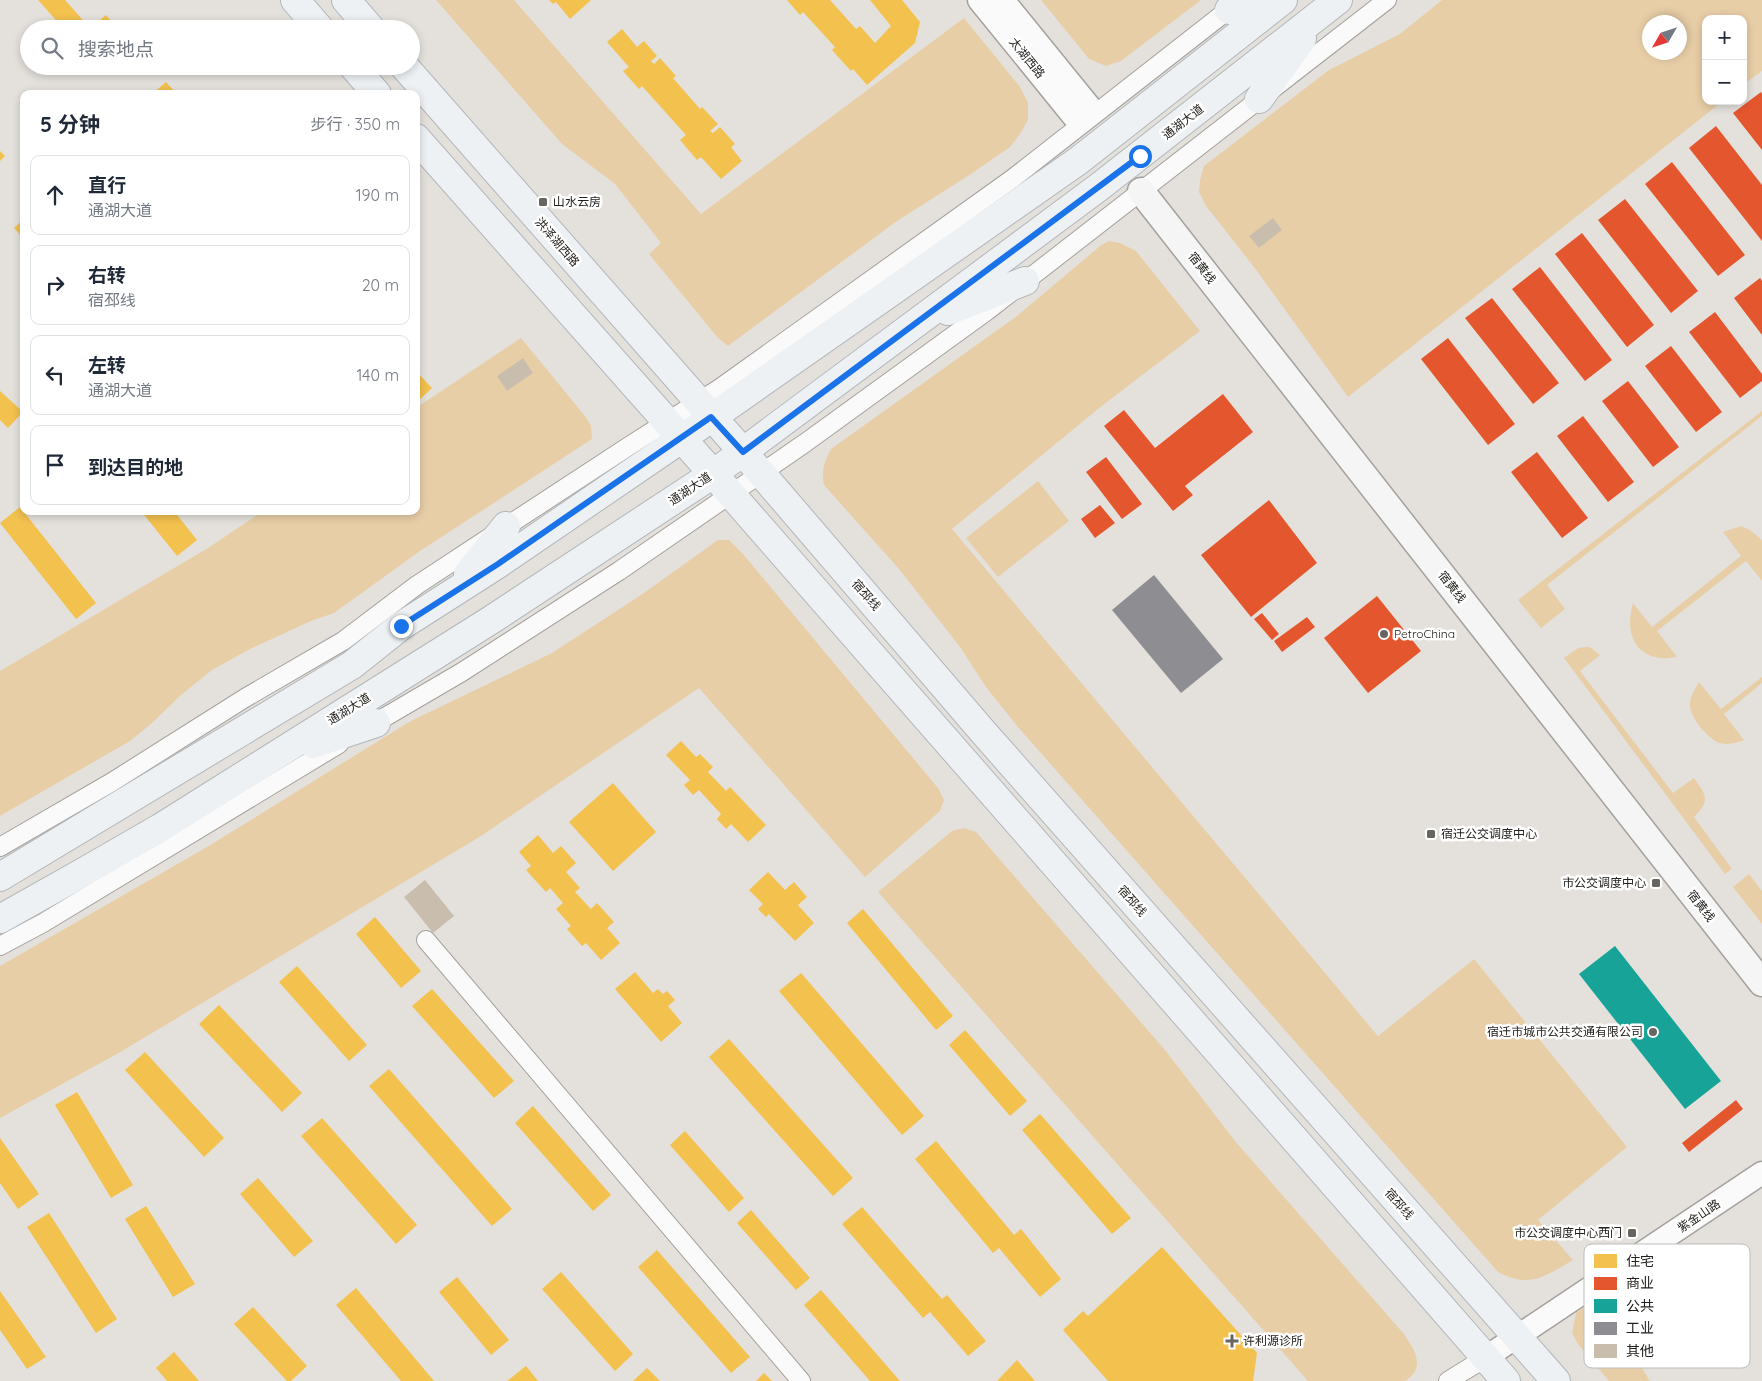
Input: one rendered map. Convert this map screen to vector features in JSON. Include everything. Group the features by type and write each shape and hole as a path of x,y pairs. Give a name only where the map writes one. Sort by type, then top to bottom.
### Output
{"main road":[{"path":"295,0 312,20"},
{"path":"346,0 363,20"},
{"path":"1235,5 1262,0"},
{"path":"0,877 352,664 401,626 455,592 673,430 1078,161 1283,0"},
{"path":"1259,99 1329,7"},
{"name":"通湖大道","path":"0,919 152,832 491,620 721,484 743,452 1124,168 1329,7"},
{"path":"361,75 374,90"},
{"name":"洪泽湖西路","path":"412,75 705,409"},
{"path":"420,143 1506,1381"},
{"name":"宿黄线","path":"1141,191 1762,984"},
{"path":"914,324 1025,281"},
{"name":"宿邳线","path":"705,409 984,733 1556,1381"},
{"path":"455,592 506,526"},
{"path":"269,759 376,723"}],"street":[{"name":"太湖西路","path":"979,0 1082,111 1003,0"},
{"path":"0,946 42,923 462,672 619,571 721,484 760,473 805,443 1025,281 1387,0"},
{"path":"705,409 728,382 1012,179 1235,5"},
{"path":"0,847 112,782 245,698 343,641 417,585 506,526 673,430"},
{"path":"426,940 801,1381"},
{"name":"紫金山路","path":"1656,1244 1762,1174"},
{"name":"紫金山路","path":"1485,1358 1584,1291"},
{"path":"1448,1381 1485,1358"}],"shaded area":[{"path":"436,0 514,0 701,214 964,18 1020,87 1028,103 1028,120 1010,147 897,221 728,346 718,338 649,254 661,243 615,184 562,144"},
{"path":"1041,0 1201,0 1121,61 1106,66 1089,59"},
{"path":"1442,0 1762,0 1762,71 1747,82 1747,15 1702,15 1702,105 1718,105 1348,397 1257,271 1206,206 1199,192 1204,166 1329,70 1400,34"},
{"path":"1109,241 1120,243 1136,251 1200,331 1103,405 952,529 1378,1036 1474,959 1627,1147 1538,1220 1573,1260 1546,1275 1528,1280 1519,1280 1498,1272 1017,726 986,687 960,647 899,569 824,485 824,467 831,449 1017,316 1100,246"},
{"path":"521,338 585,416 591,426 592,439 420,551 334,613 311,621 250,649 212,670 130,741 0,816 0,671 208,548 257,515 420,515 420,405"},
{"path":"1762,411 1762,416 1547,585 1565,609 1541,628 1518,600"},
{"path":"1038,481 1069,521 998,577 966,538"},
{"path":"1741,526 1750,530 1762,540 1762,581 1746,561 1657,631 1677,657 1664,658 1644,652 1637,646 1630,627 1633,603 1652,627 1741,556 1723,532"},
{"path":"718,540 729,540 743,554 938,788 944,800 940,811 865,877 699,688 481,836 117,1054 0,1118 0,966 207,847 409,722 552,653 641,595"},
{"path":"1590,647 1600,655 1580,671 1673,793 1694,778 1704,793 1705,802 1694,817 1732,869 1725,874 1564,658 1578,648"},
{"path":"1762,677 1762,683 1724,714 1744,740 1724,744 1717,742 1703,731 1690,709 1692,695 1699,682 1721,709"},
{"path":"964,828 976,832 1165,1050 1235,1141 1404,1334 1415,1352 1417,1364 1412,1376 1405,1381 1308,1381 878,892 952,831"},
{"path":"1749,874 1762,891 1762,924 1733,887"},
{"path":"1584,1307 1584,1351 1572,1333 1576,1313"},
{"path":"1598,1368 1642,1368 1650,1381 1609,1381"}],"building: 住宅":[{"path":"38,0 65,0 83,20 56,20"},
{"path":"549,0 591,0 570,19 556,2 553,4"},
{"path":"787,0 830,0 856,29 860,26 875,43 891,26 870,0 902,0 920,22 915,43 867,85 832,50 835,47 803,12 800,15"},
{"path":"106,15 110,20 100,20"},
{"path":"622,29 637,47 644,41 657,56 651,61 654,64 660,58 676,76 673,78 700,109 702,107 718,124 710,131 713,133 720,127 735,144 731,147 742,161 721,179 701,157 697,160 680,140 686,135 642,86 639,89 623,71 629,67 607,42"},
{"path":"166,82 173,90 157,90"},
{"path":"0,151 5,156 0,161"},
{"path":"20,223 20,235 14,228"},
{"path":"420,375 432,388 420,399"},
{"path":"0,391 20,409 20,415 8,428 0,420"},
{"path":"20,507 20,515 26,515 96,603 76,619 0,523"},
{"path":"144,515 177,515 197,540 177,556"},
{"path":"681,741 696,757 700,754 713,767 708,772 726,791 730,787 766,825 748,842 731,824 726,829 717,819 721,814 699,790 693,795 684,785 690,780 666,755"},
{"path":"613,783 656,832 613,871 569,822"},
{"path":"538,835 553,853 561,846 576,863 566,872 580,888 575,892 591,909 597,903 614,922 607,928 620,943 601,960 586,943 582,946 567,929 571,926 556,909 563,903 550,888 546,892 526,870 531,866 519,852"},
{"path":"768,872 785,890 794,882 807,897 798,905 814,923 795,941 769,914 766,917 758,909 763,904 749,890"},
{"path":"863,909 953,1016 936,1030 847,923"},
{"path":"375,917 421,971 401,988 356,934"},
{"path":"297,966 367,1045 349,1061 279,982"},
{"path":"635,972 653,993 658,989 663,994 667,991 675,1000 668,1006 682,1023 661,1042 615,989"},
{"path":"801,973 924,1116 902,1135 779,991"},
{"path":"432,989 514,1081 494,1098 412,1006"},
{"path":"219,1005 302,1093 282,1112 199,1024"},
{"path":"965,1030 1027,1101 1010,1116 949,1045"},
{"path":"729,1039 853,1178 833,1196 709,1057"},
{"path":"145,1052 224,1138 204,1157 125,1070"},
{"path":"389,1069 512,1209 492,1226 369,1086"},
{"path":"77,1092 133,1185 111,1198 55,1105"},
{"path":"533,1106 611,1195 593,1211 515,1123"},
{"path":"1040,1114 1131,1218 1112,1234 1022,1130"},
{"path":"322,1118 417,1225 396,1244 301,1136"},
{"path":"685,1131 744,1198 729,1212 670,1145"},
{"path":"0,1138 39,1194 18,1209 0,1183"},
{"path":"936,1141 1014,1235 1021,1229 1061,1279 1040,1297 999,1248 993,1253 915,1159"},
{"path":"258,1178 313,1241 294,1257 240,1194"},
{"path":"146,1206 195,1284 173,1297 125,1219"},
{"path":"862,1207 942,1299 947,1295 986,1341 968,1356 930,1312 923,1318 842,1224"},
{"path":"751,1210 810,1278 796,1290 737,1223"},
{"path":"49,1213 117,1319 96,1333 27,1227"},
{"path":"1162,1247 1257,1353 1253,1381 1108,1381 1063,1330 1083,1311 1088,1316"},
{"path":"657,1250 750,1357 731,1373 638,1267"},
{"path":"561,1272 633,1354 615,1371 542,1289"},
{"path":"457,1277 509,1340 491,1355 439,1292"},
{"path":"356,1288 434,1381 401,1381 336,1305"},
{"path":"821,1290 900,1381 870,1381 804,1305"},
{"path":"0,1291 46,1357 27,1369 0,1330"},
{"path":"253,1307 307,1366 291,1381 287,1381 234,1324"},
{"path":"174,1352 199,1381 167,1381 156,1368"},
{"path":"1017,1360 1035,1381 997,1381"},
{"path":"526,1366 538,1381 507,1381"},
{"path":"647,1368 660,1381 633,1381"},
{"path":"764,1373 772,1381 756,1381"}],"building: 商业":[{"path":"1761,92 1762,150 1733,113 1744,105 1747,105 1747,102"},
{"path":"1716,126 1762,185 1762,241 1689,148"},
{"path":"1672,162 1745,255 1718,276 1645,184"},
{"path":"1625,199 1698,291 1671,313 1598,220"},
{"path":"1582,233 1654,325 1627,347 1555,254"},
{"path":"1540,267 1612,360 1585,381 1512,289"},
{"path":"1760,278 1762,281 1762,335 1734,298"},
{"path":"1492,298 1559,383 1533,404 1465,318"},
{"path":"1715,312 1762,374 1762,381 1740,398 1689,332"},
{"path":"1448,338 1515,424 1488,445 1421,359"},
{"path":"1671,346 1722,412 1696,432 1645,366"},
{"path":"1628,381 1679,447 1653,467 1602,401"},
{"path":"1223,394 1253,432 1185,486 1193,495 1173,511 1104,426 1124,410 1155,448"},
{"path":"1583,416 1634,482 1608,502 1557,436"},
{"path":"1537,452 1588,518 1562,538 1511,472"},
{"path":"1106,457 1142,504 1122,519 1086,472"},
{"path":"1269,500 1317,563 1251,617 1201,555"},
{"path":"1100,505 1115,523 1095,538 1081,519"},
{"path":"1377,596 1421,651 1368,693 1324,638"},
{"path":"1262,613 1279,634 1272,640 1254,619"},
{"path":"1307,617 1315,627 1282,652 1274,641"},
{"path":"1736,1100 1743,1109 1689,1152 1682,1143"}],"building: 公共":[{"path":"1615,946 1721,1081 1685,1109 1579,974"}],"building: 工业":[{"path":"1154,575 1223,659 1181,693 1112,610"}],"building: 其他":[{"path":"1273,218 1282,230 1259,248 1249,236"},
{"path":"523,358 533,373 507,391 497,376"},
{"path":"425,880 454,916 433,933 404,897"}],"place":[{"name":"山水云房","path":"543,202"},
{"name":"PetroChina","path":"1384,634"},
{"name":"宿迁公交调度中心","path":"1431,834"},
{"name":"市公交调度中心","path":"1656,883"},
{"name":"宿迁市城市公共交通有限公司","path":"1653,1032"},
{"name":"市公交调度中心西门","path":"1632,1233"},
{"name":"许利源诊所","path":"1232,1341"}],"route":[{"path":"401,626 498,564 711,417 743,452 1140,156"}]}
